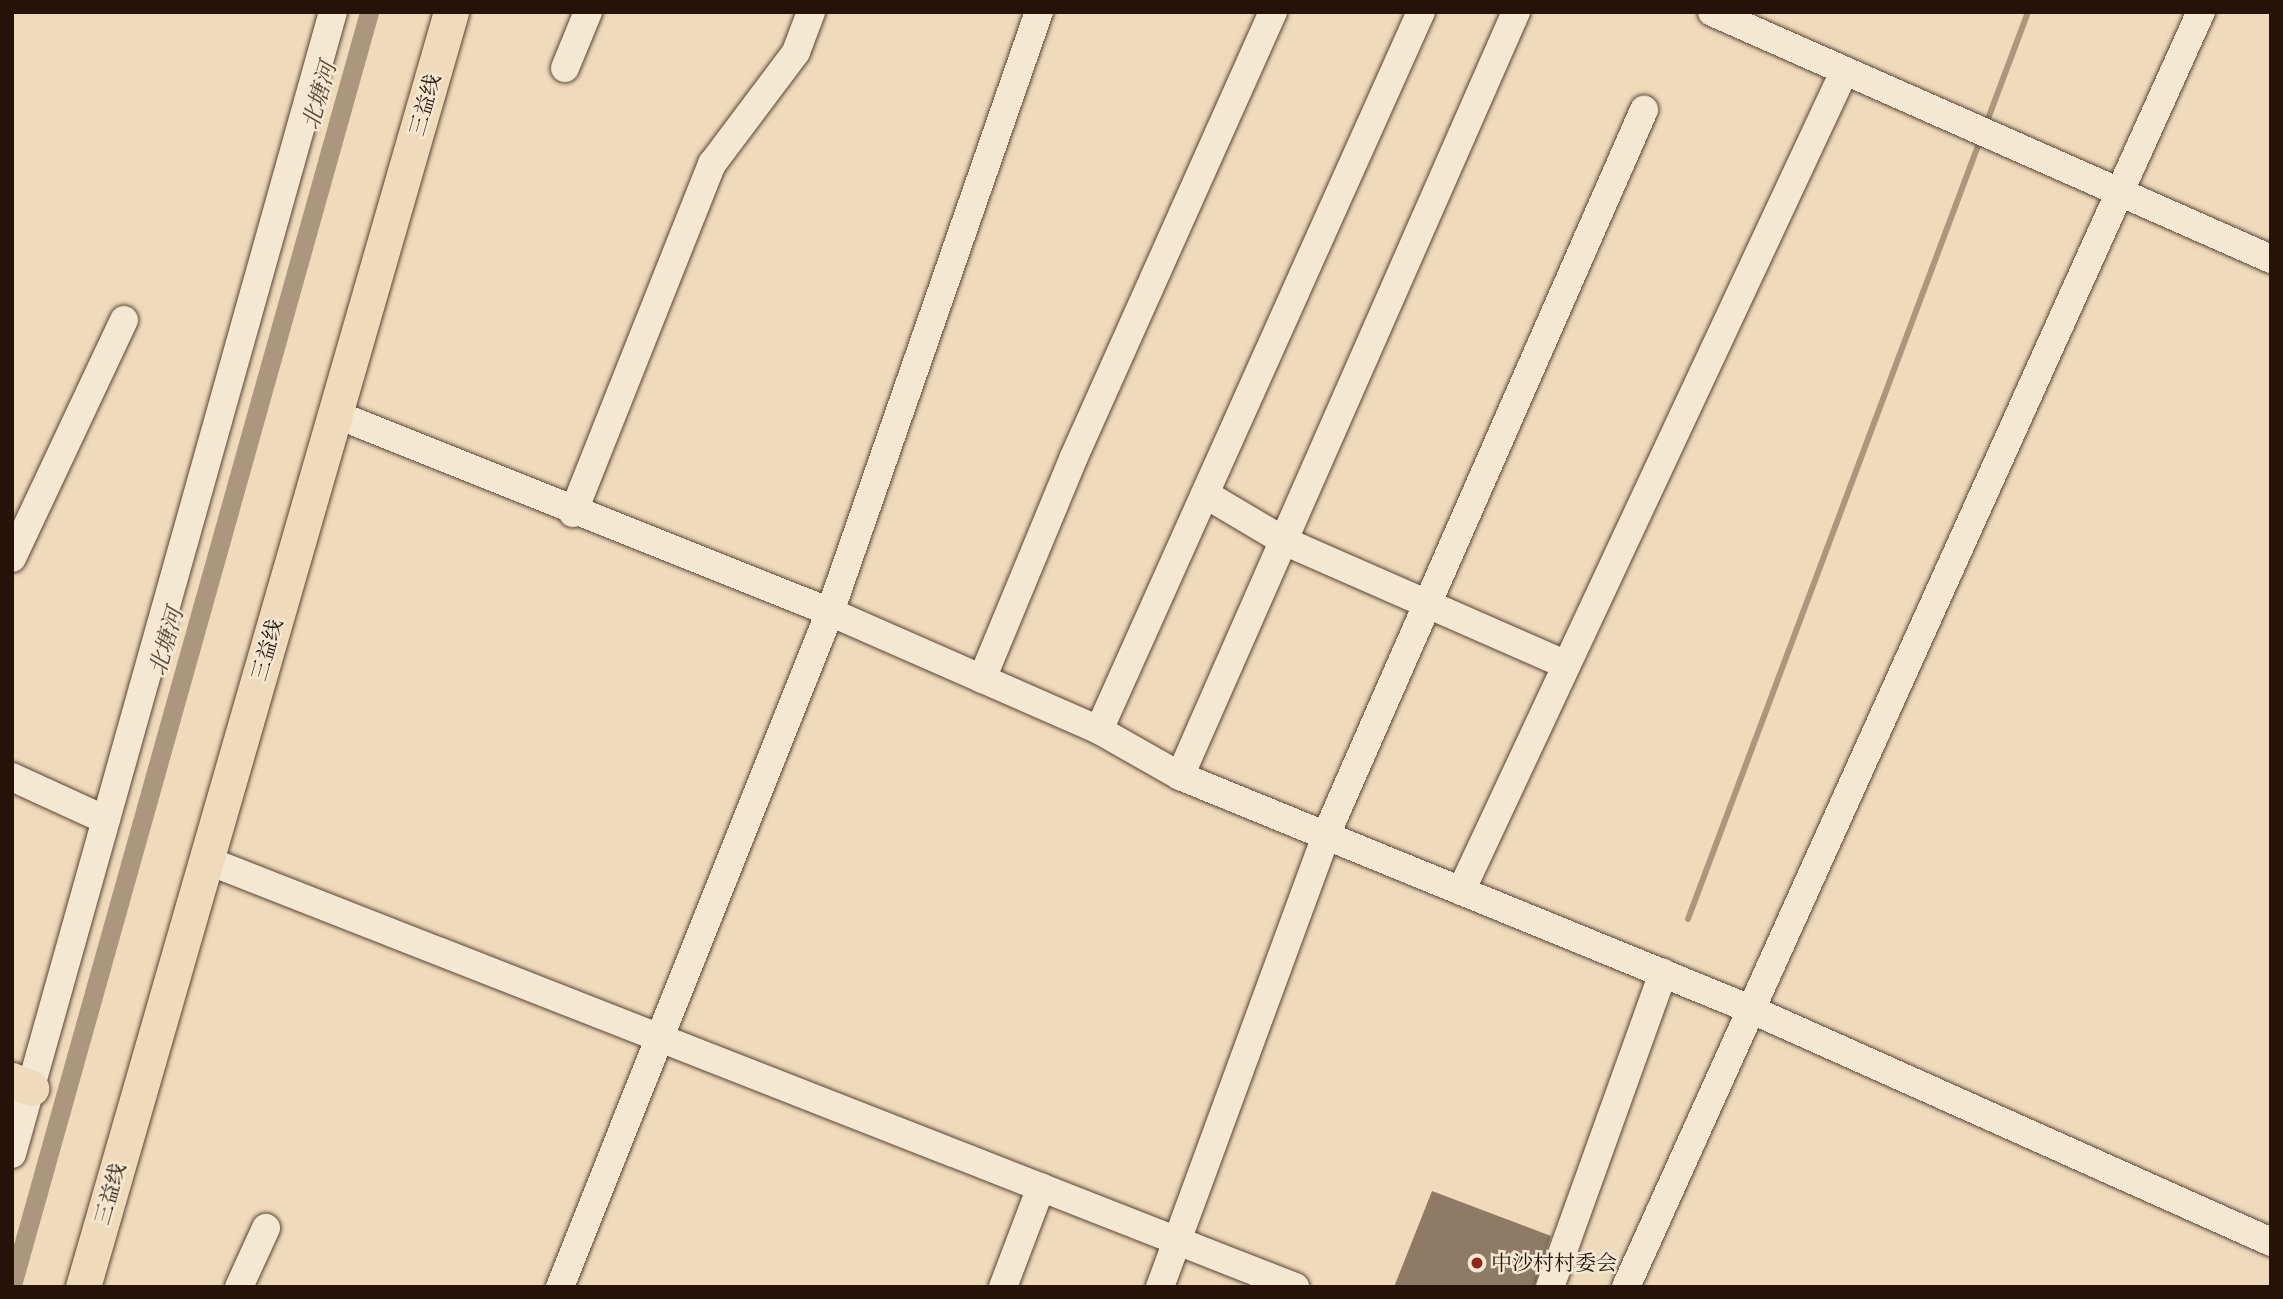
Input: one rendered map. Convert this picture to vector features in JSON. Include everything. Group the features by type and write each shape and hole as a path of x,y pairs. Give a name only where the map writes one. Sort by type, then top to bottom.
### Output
{"main road":[{"name":"三益线","path":"83,1287 452,12"}],"street":[{"path":"12,1154 22,1084 106,820 333,12"},
{"path":"565,68 588,12"},
{"path":"573,513 712,164 796,52 811,12"},
{"path":"560,1287 830,612 1039,12"},
{"path":"982,679 1073,459 1273,12"},
{"path":"1099,730 1421,12"},
{"path":"1180,776 1516,12"},
{"path":"1712,12 1843,74 2271,259"},
{"path":"1626,1287 2201,12"},
{"path":"1461,891 1843,74"},
{"path":"1160,1287 1326,835 1644,110"},
{"path":"12,558 124,320"},
{"path":"335,414 573,513 830,612 1099,730 1180,776 1750,1009 2271,1242"},
{"path":"1205,494 1284,541 1566,666"},
{"path":"12,777 106,820"},
{"path":"206,860 1295,1287"},
{"path":"1550,1287 1663,973"},
{"path":"1003,1287 1041,1187"},
{"path":"239,1287 265,1228"}],"building":[{"name":"中沙村村委会","path":"1432,1191 1551,1236 1534,1287 1394,1287"}],"waterway":[{"name":"北塘河","path":"12,1285 369,12"},
{"path":"1986,124 2028,12"},
{"path":"1688,919 1981,138"}],"place":[{"name":"中沙村村委会","path":"1477,1263"}]}
